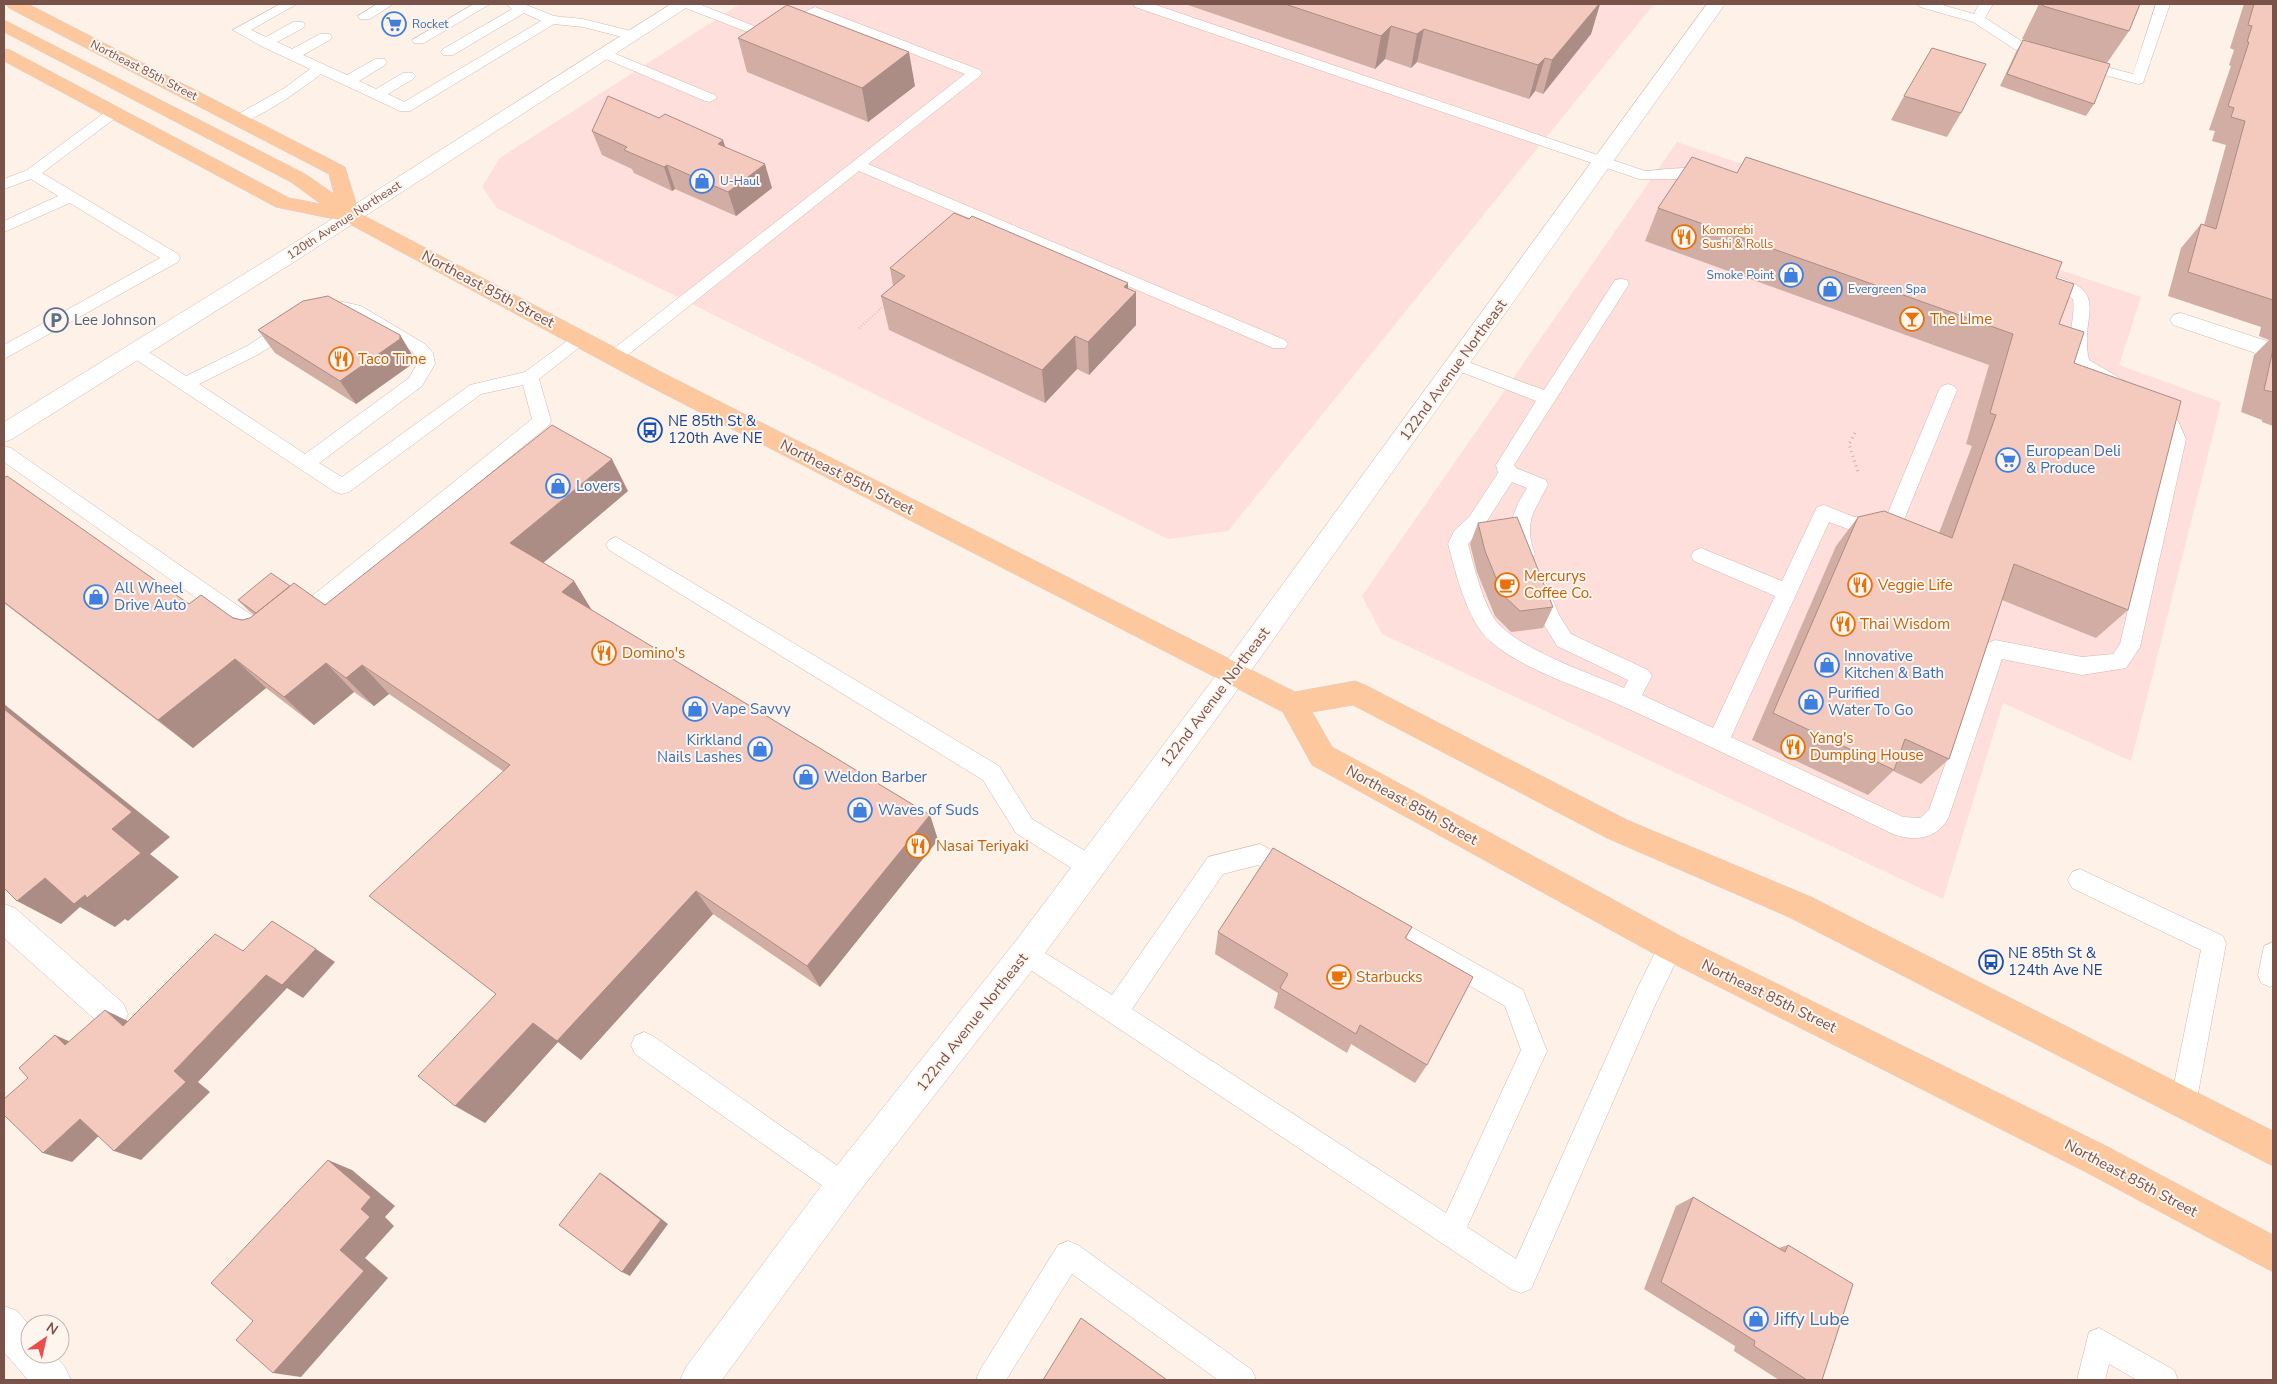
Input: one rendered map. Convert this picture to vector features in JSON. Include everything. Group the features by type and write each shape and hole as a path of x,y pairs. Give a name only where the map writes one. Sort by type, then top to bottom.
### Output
{"main road":[{"name":"Northeast 85th Street","path":"15,4 338,171 350,216"},
{"path":"4,26 298,178 350,216"},
{"name":"Northeast 85th Street","path":"4,54 283,203 350,216 614,357 1293,704 1322,756 1671,947 2096,1159 2273,1254"},
{"path":"1293,704 1355,693 1617,830 1800,907 2183,1104 2273,1148"}],"street":[{"name":"120th Avenue Northeast","path":"4,433 683,4"},
{"name":"122nd Avenue Northeast","path":"699,1380 843,1185 1026,953 1233,674 1716,4"},
{"path":"2181,320 2273,351"},
{"path":"4,918 112,1014"},
{"path":"4,1324 52,1380"}],"lane":[{"path":"290,4 240,30 405,108 552,20"},
{"path":"364,16 386,4"},
{"path":"419,40 483,4"},
{"path":"614,357 713,277 975,73 815,11 783,28 758,32 688,4"},
{"path":"1140,4 1644,176 1693,173 1726,176"},
{"path":"1925,4 1978,19 2021,47 2138,80 2163,4"},
{"path":"1978,19 1986,4"},
{"path":"448,52 518,6 552,20 582,23 634,36"},
{"path":"266,43 298,25"},
{"path":"292,55 325,38"},
{"path":"606,54 710,98"},
{"path":"348,81 380,62"},
{"path":"240,119 291,90 320,68"},
{"path":"376,95 408,76"},
{"path":"4,184 32,173 113,113"},
{"path":"857,165 1278,344"},
{"path":"4,353 172,258 32,173"},
{"path":"4,227 71,196"},
{"path":"1508,473 1476,522 1461,536 1458,544 1487,624 1500,638 1522,651 1902,827 1924,828 1938,816 1995,649 2082,666 2119,662 2130,647 2178,439 2170,421 2136,395 2081,363 2077,349 2084,308 2081,297 2061,282 2033,274"},
{"path":"1621,284 1505,465 1508,473 1539,485 1520,515 1520,542 1550,618 1564,640 1641,676 1629,699"},
{"path":"184,384 253,350 307,317 328,310 355,310 419,348 424,353 426,364 416,382 306,463"},
{"path":"134,351 342,487 476,389 530,377 581,339"},
{"path":"1457,364 1548,399"},
{"path":"4,453 272,640 542,421 530,377"},
{"path":"1718,741 1824,512 1853,524 1894,522 1948,390"},
{"path":"616,545 991,773 1024,826 1089,866"},
{"path":"1701,556 1787,592"},
{"path":"1115,1012 1216,865 1260,854 1311,883"},
{"path":"2080,880 2214,944 2183,1104"},
{"path":"1361,912 1514,998 1534,1051 1451,1232"},
{"path":"1026,953 1521,1279 1643,1005 1671,947"},
{"path":"644,1044 843,1185"},
{"path":"990,1380 1068,1255 1242,1380"},
{"path":"2091,1380 2099,1342 2164,1380"}],"path":[{"path":"859,328 888,302"},
{"path":"1855,432 1850,444 1858,472"}],"shaded area":[{"path":"740,4 1654,4 1228,531 1168,539 497,208 482,187 500,158"},
{"path":"1677,142 2141,297 2119,365 2221,402 2131,761 2003,703 1943,899 1382,634 1362,596"}],"building":[{"path":"1285,4 1599,4 1552,60 1545,58 1538,65 1424,29 1417,34 1391,26 1381,36"},
{"path":"2043,4 2140,4 2129,31 2043,6"},
{"path":"2254,4 2273,4 2273,300 2188,272 2201,224 2216,229 2245,121 2231,117 2234,108 2228,106 2249,42 2247,42 2252,26 2248,25"},
{"path":"787,5 909,52 862,88 738,38"},
{"path":"2023,40 2110,64 2094,104 2007,74"},
{"path":"1932,48 1986,64 1961,113 1904,96"},
{"path":"608,96 659,118 665,114 723,140 718,144 765,164 728,192 667,165 664,167 624,150 627,147 592,131"},
{"path":"1692,157 1737,173 1746,157 2062,262 2056,278 2074,284 2059,324 2084,332 2074,363 2181,401 2128,610 2014,564 1949,759 1905,739 1894,770 1773,713 1858,517 1884,511 1952,538 1996,415 1990,413 2013,334 1658,208"},
{"path":"954,213 969,219 972,216 1128,283 1124,287 1136,292 1088,342 1075,336 1042,370 881,296 905,276 890,268"},
{"path":"328,296 400,335 400,339 340,381 258,330 303,301"},
{"path":"2273,349 2273,392 2264,390"},
{"path":"552,425 612,459 510,543 574,581 562,592 930,815 807,966 696,891 557,1041 533,1023 455,1106 418,1076 496,994 369,896 510,765 362,665 346,678 326,663 284,697 235,659 158,720 4,602 4,478 7,476 189,604 201,595 233,618 242,620 250,618 294,583 325,605"},
{"path":"1517,517 1553,607 1520,611 1503,595 1485,551 1478,523"},
{"path":"271,573 290,586 256,613 238,600"},
{"path":"4,709 132,812 112,829 141,853 87,898 85,895 74,904 45,878 17,901 4,888"},
{"name":"Starbucks","path":"1273,848 1412,927 1405,938 1473,977 1427,1065 1360,1025 1356,1034 1280,988 1288,974 1218,932"},
{"path":"272,921 316,949 282,985 266,975 174,1071 186,1082 114,1151 80,1119 43,1153 4,1115 4,1099 28,1078 19,1068 55,1035 65,1045 105,1010 123,1026 215,934 243,951"},
{"path":"328,1160 371,1197 361,1209 370,1217 340,1250 364,1271 273,1373 236,1340 253,1321 211,1283"},
{"path":"600,1173 661,1220 622,1272 559,1225"},
{"name":"Jiffy Lube","path":"1693,1197 1785,1252 1788,1245 1853,1284 1822,1380 1807,1380 1754,1346 1755,1341 1661,1282"},
{"path":"1081,1318 1167,1380 1043,1380"}],"place":[{"name":"Rocket","path":"394,24"},
{"name":"U-Haul","path":"702,181"},
{"name":"Komorebi Sushi & Rolls","path":"1684,237"},
{"name":"Smoke Point","path":"1791,275"},
{"name":"Evergreen Spa","path":"1830,289"},
{"name":"The LIme","path":"1912,319"},
{"name":"Lee Johnson","path":"56,320"},
{"name":"Taco Time","path":"341,359"},
{"name":"NE 85th St & 120th Ave NE","path":"650,430"},
{"name":"European Deli & Produce","path":"2008,460"},
{"name":"Lovers","path":"558,486"},
{"name":"Mercurys Coffee Co.","path":"1507,585"},
{"name":"Veggie Life","path":"1860,585"},
{"name":"All Wheel Drive Auto","path":"96,597"},
{"name":"Thai Wisdom","path":"1843,624"},
{"name":"Domino's","path":"604,653"},
{"name":"Innovative Kitchen & Bath","path":"1827,665"},
{"name":"Purified Water To Go","path":"1811,702"},
{"name":"Vape Savvy","path":"695,709"},
{"name":"Yang's Dumpling House","path":"1793,747"},
{"name":"Kirkland Nails Lashes","path":"760,749"},
{"name":"Weldon Barber","path":"806,777"},
{"name":"Waves of Suds","path":"860,810"},
{"name":"Nasai Teriyaki","path":"918,846"},
{"name":"NE 85th St & 124th Ave NE","path":"1991,962"},
{"name":"Starbucks","path":"1339,977"},
{"name":"Jiffy Lube","path":"1756,1319"}]}
